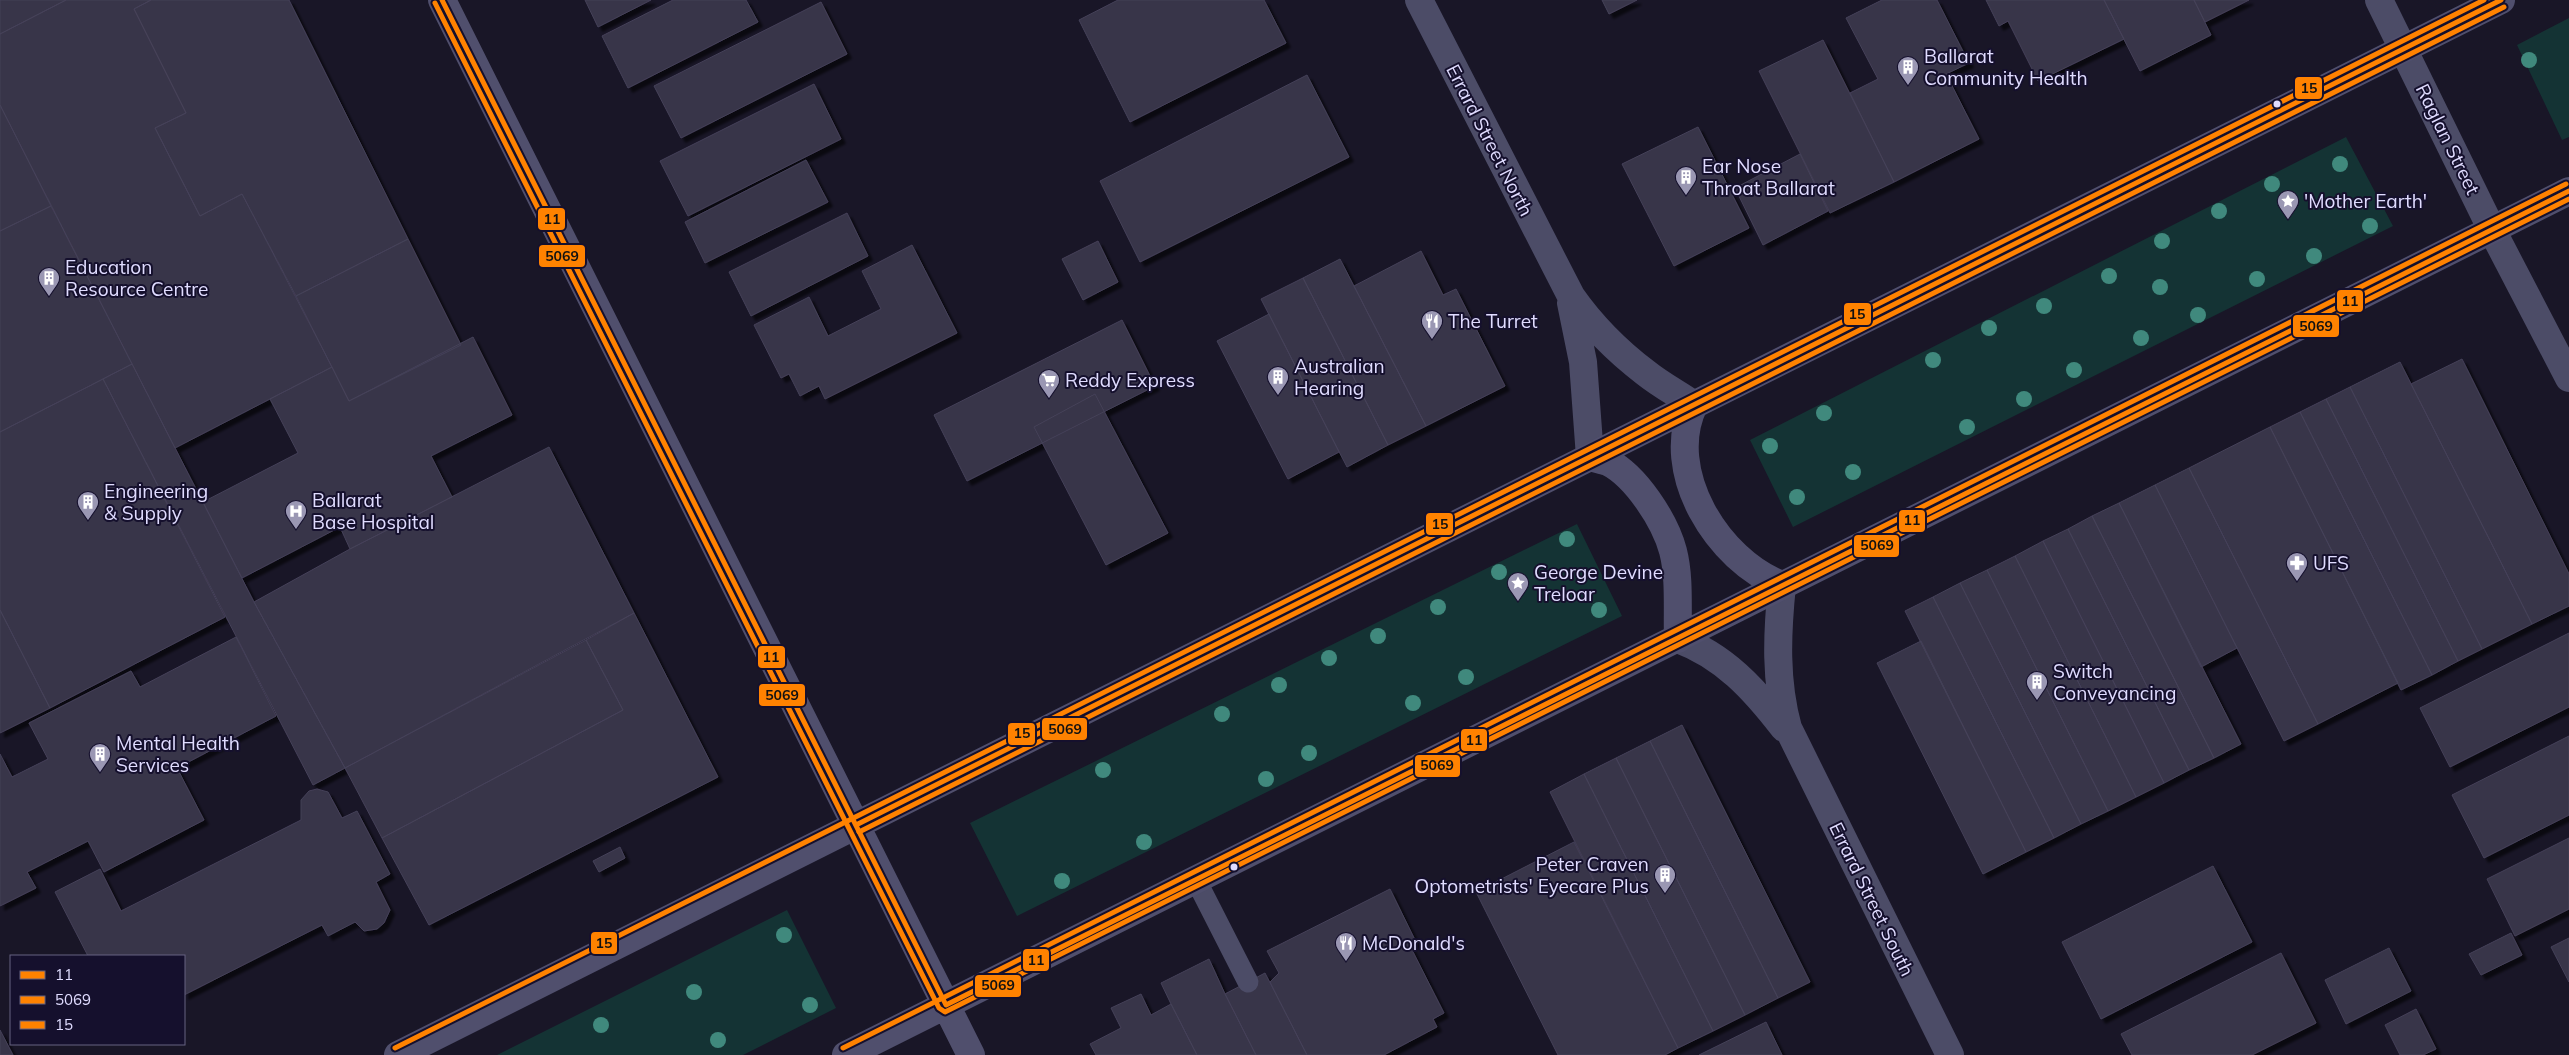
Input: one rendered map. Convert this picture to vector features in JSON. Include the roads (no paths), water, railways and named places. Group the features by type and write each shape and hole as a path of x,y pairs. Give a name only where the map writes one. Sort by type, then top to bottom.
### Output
{"main road":[{"path":"442,0 710,531 971,1055"},
{"path":"398,1055 2501,0"},
{"path":"846,1055 2569,191"},
{"path":"1694,405 1686,421 1684,454 1690,481 1702,507 1719,538 1737,558 1760,575 1782,585"},
{"path":"1590,457 1608,462 1630,480 1648,502 1669,540 1675,565 1678,638"}],"street":[{"name":"Errard Street North","path":"1419,0 1562,281 1576,322 1582,357 1590,457"},
{"name":"Raglan Street","path":"2379,0 2492,230 2569,378"},
{"name":"Errard Street North","path":"1562,281 1600,334 1647,374 1694,405"},
{"name":"Errard Street South","path":"1782,585 1778,634 1778,678 1784,713 1795,744 1950,1055"},
{"name":"Errard Street South","path":"1678,638 1710,654 1741,677 1762,700 1795,744"}],"lane":[{"path":"1196,880 1248,982"}],"place":[{"name":"Ballarat Community Health","path":"1908,86"},
{"name":"Ear Nose Throat Ballarat","path":"1686,196"},
{"name":"'Mother Earth'","path":"2288,220"},
{"name":"Education Resource Centre","path":"49,297"},
{"name":"The Turret","path":"1432,340"},
{"name":"Australian Hearing","path":"1278,396"},
{"name":"Reddy Express","path":"1049,399"},
{"name":"Engineering & Supply","path":"88,521"},
{"name":"Ballarat Base Hospital","path":"296,530"},
{"name":"UFS","path":"2297,582"},
{"name":"George Devine Treloar","path":"1518,602"},
{"name":"Switch Conveyancing","path":"2037,701"},
{"name":"Mental Health Services","path":"100,773"},
{"name":"Peter Craven Optometrists' Eyecare Plus","path":"1665,894"},
{"name":"McDonald's","path":"1346,962"}]}
